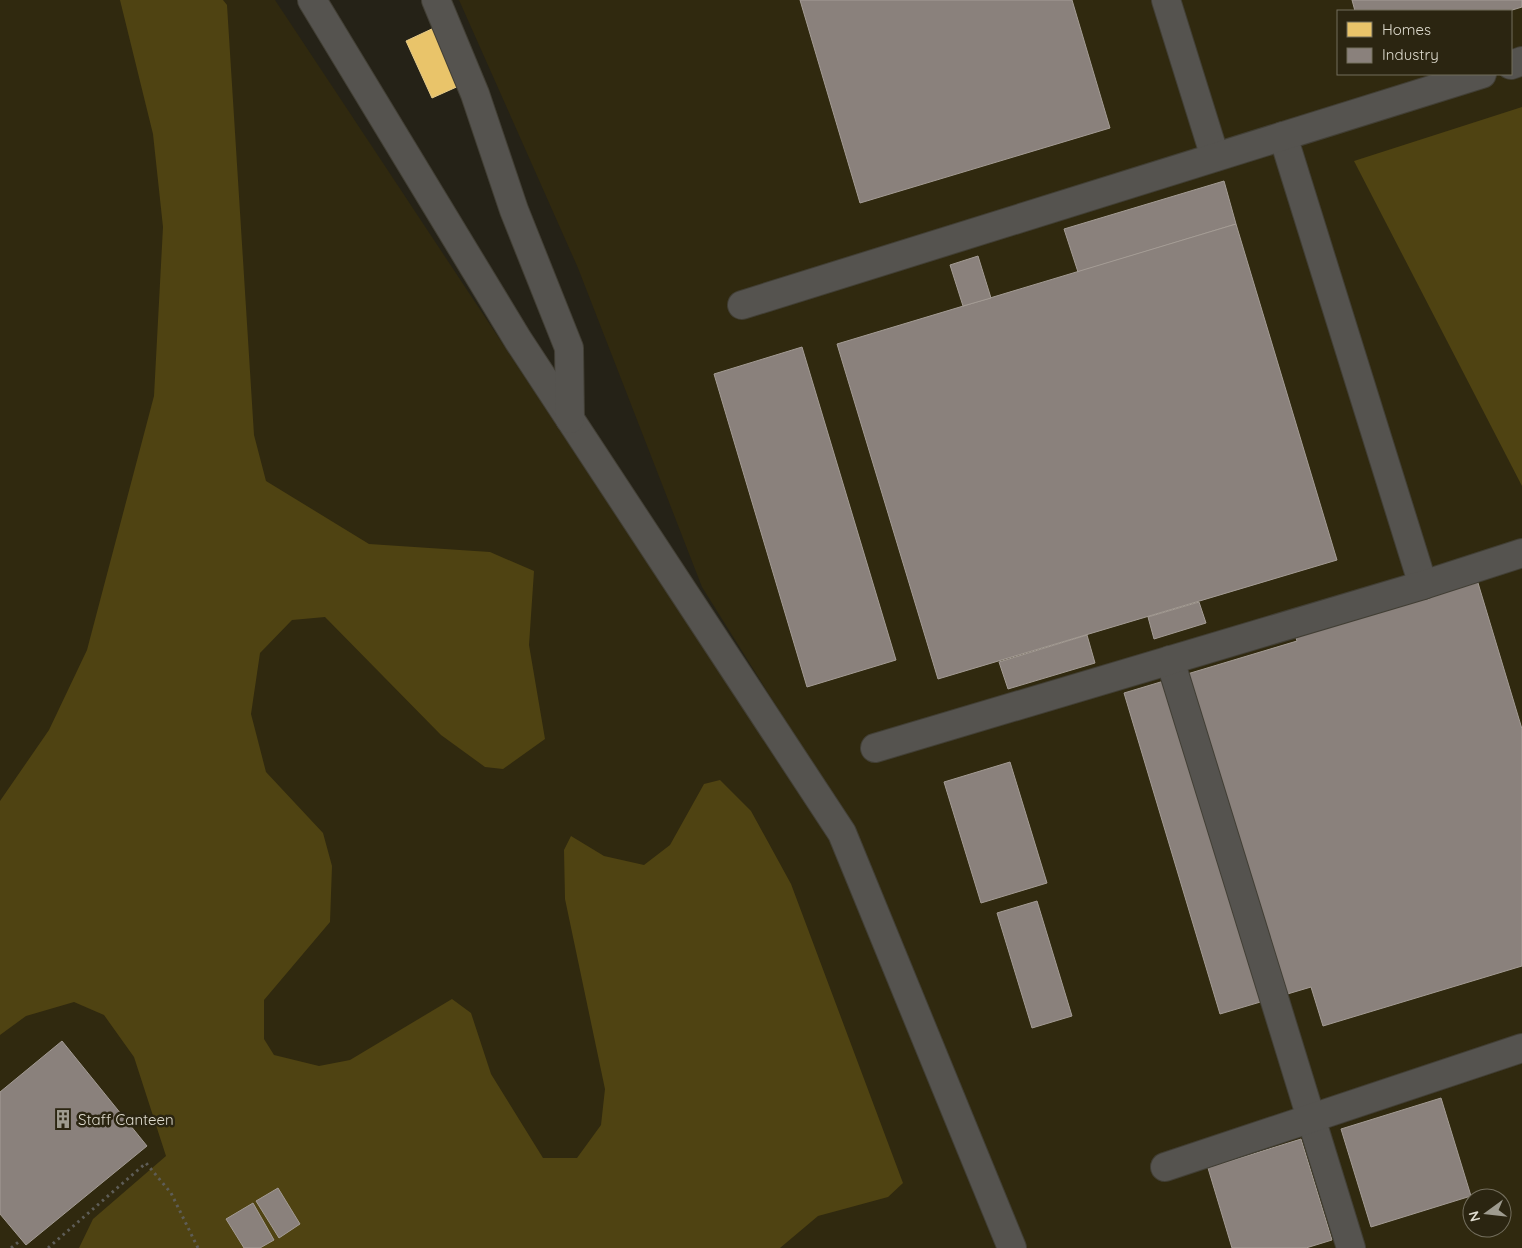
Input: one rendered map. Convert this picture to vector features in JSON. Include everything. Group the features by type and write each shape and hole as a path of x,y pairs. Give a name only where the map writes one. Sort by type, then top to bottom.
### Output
{"street":[{"path":"312,0 512,332 842,833 1012,1248"},
{"path":"436,0 475,94 514,210 569,348 570,419"},
{"path":"1166,0 1215,157"},
{"path":"742,305 1479,75"},
{"path":"1283,136 1423,585"},
{"path":"875,748 1423,585 1520,559"},
{"path":"1170,660 1351,1248"},
{"path":"1165,1167 1522,1048"}],"path":[{"path":"48,1248 146,1163 170,1193 198,1248"},
{"path":"11,1248 21,1240"},
{"path":"17,1244 20,1248"}],"shaded area":[{"path":"0,0 275,0 830,838 996,1248 0,1248"},
{"path":"120,0 223,0 227,5 254,435 266,481 369,544 490,552 534,571 529,645 545,739 503,769 485,767 441,735 325,617 292,620 260,653 251,714 266,772 323,833 332,866 330,922 264,1000 264,1039 274,1055 319,1066 350,1060 452,999 471,1013 491,1074 543,1158 577,1158 601,1125 605,1089 565,899 564,850 571,836 604,856 644,865 670,845 704,784 720,780 751,811 791,884 903,1183 888,1197 818,1216 780,1248 79,1248 93,1219 166,1156 134,1057 104,1015 74,1002 26,1016 0,1035 0,801 49,730 87,650 154,396 163,227 153,134"},
{"path":"459,0 1522,0 1522,1248 1023,1248 853,829 702,587 578,268"},
{"path":"1522,107 1522,486 1354,161"}],"building: Homes":[{"path":"436,27 461,85 432,98 406,41"}],"building: Industry":[{"path":"800,0 1072,0 1110,128 860,203"},
{"path":"1352,0 1522,0 1522,7 1512,10 1355,10"},
{"path":"1224,181 1236,224 1078,272 1064,229"},
{"path":"1236,224 1337,560 938,679 837,344"},
{"path":"978,256 991,298 963,306 950,265"},
{"path":"802,347 896,660 807,687 714,374"},
{"path":"1475,573 1522,729 1522,966 1323,1026 1311,987 1220,1014 1124,693 1297,641 1293,628"},
{"path":"1199,602 1206,623 1154,639 1148,617"},
{"path":"1087,635 1095,663 1008,689 999,662"},
{"path":"1010,762 1047,883 981,903 944,782"},
{"path":"1037,901 1072,1016 1032,1028 997,913"},
{"name":"Staff Canteen","path":"62,1041 147,1146 26,1245 0,1214 0,1092"},
{"path":"1441,1098 1469,1188 1462,1188 1462,1199 1371,1227 1341,1129"},
{"path":"1301,1139 1332,1240 1306,1248 1232,1248 1208,1168"},
{"path":"278,1188 300,1224 279,1238 256,1201"},
{"path":"253,1203 274,1240 260,1248 244,1248 226,1219"}],"place":[{"name":"Staff Canteen","path":"63,1119"}]}
